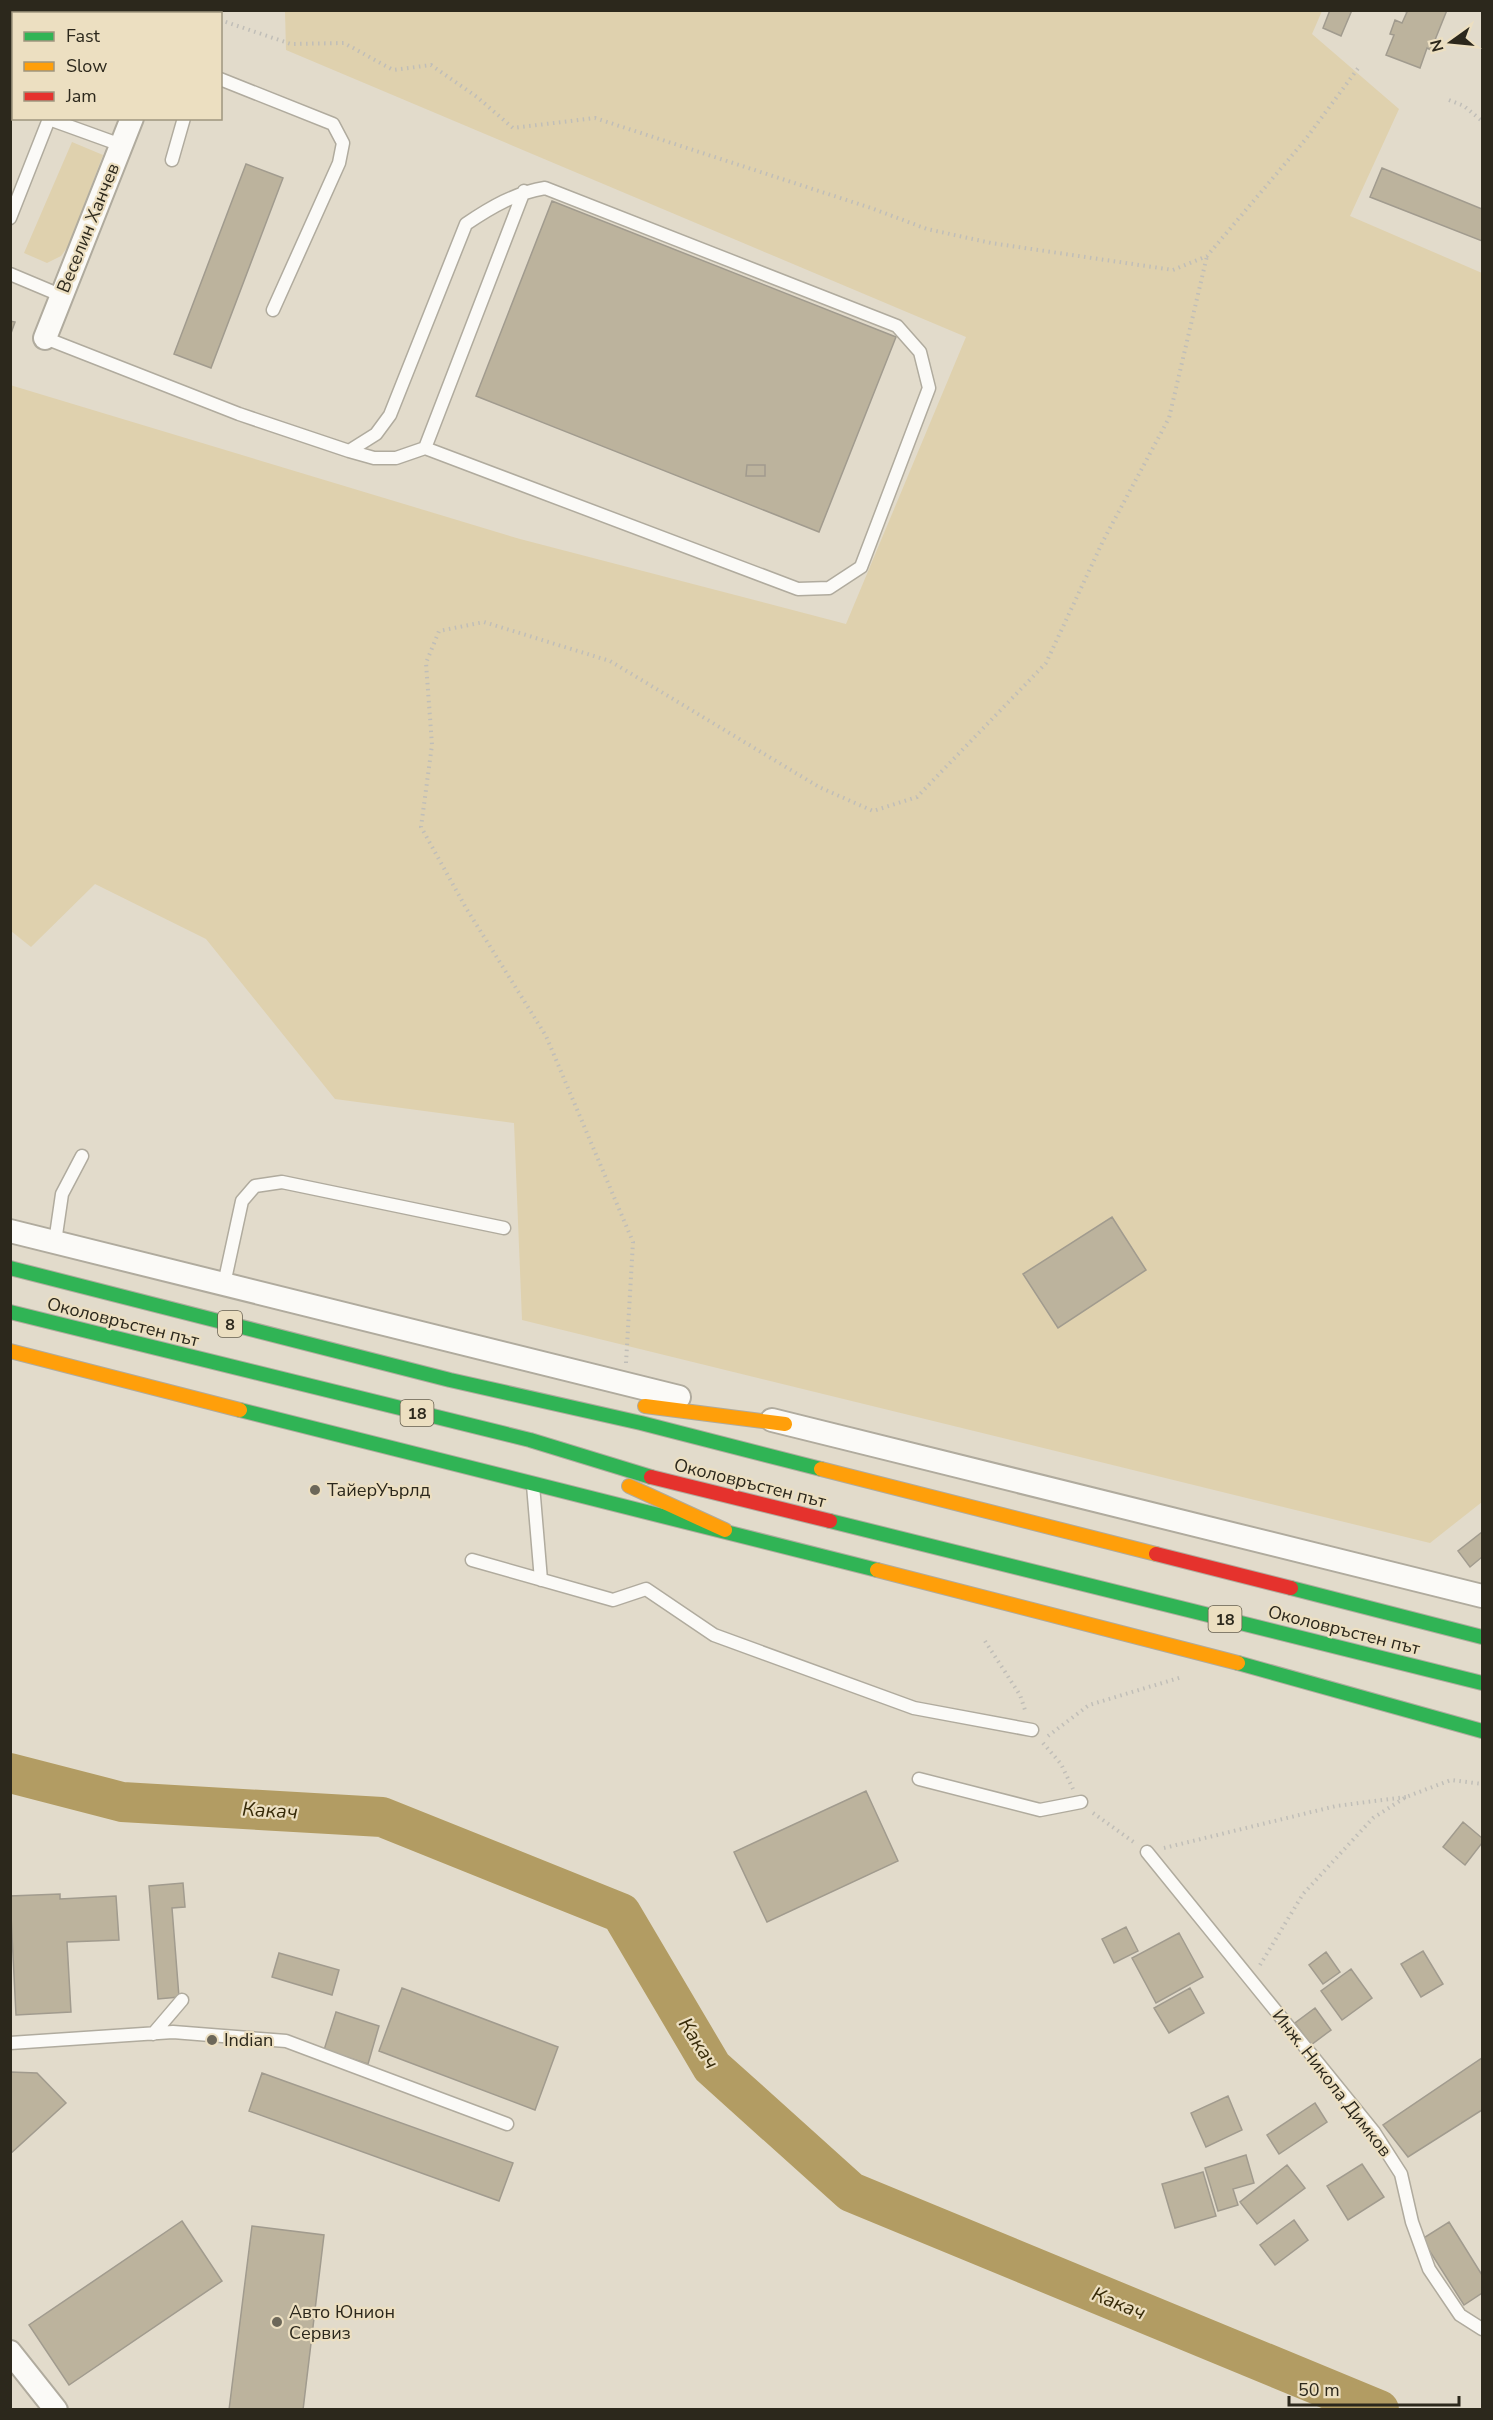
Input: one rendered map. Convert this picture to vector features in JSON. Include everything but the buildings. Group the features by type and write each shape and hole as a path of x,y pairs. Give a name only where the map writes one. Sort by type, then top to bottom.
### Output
{"main road":[{"name":"Околовръстен път","path":"10,1268 450,1380 641,1422 1482,1637"},
{"name":"Околовръстен път","path":"10,1312 530,1440 643,1474 1482,1683"},
{"path":"10,1351 725,1530 1319,1683 1482,1731"},
{"name":"8","path":"450,1380 610,1401"},
{"path":"530,1440 725,1530"}],"street":[{"name":"Веселин Ханчев","path":"45,338 60,295 131,120"},
{"path":"10,1231 224,1284 629,1394 785,1424 1482,1596"},
{"path":"10,2352 56,2409"}],"lane":[{"path":"222,80 333,124 343,142 339,163 273,310"},
{"path":"10,218 49,120"},
{"path":"52,120 121,145"},
{"path":"172,160 183,120"},
{"path":"45,338 239,414 349,451 374,458 396,458 425,448 798,589 830,588 861,567 929,388 920,352 897,326 545,188 524,191 489,208 466,224 390,415 376,434 349,451"},
{"path":"425,448 524,191"},
{"path":"10,274 60,295"},
{"path":"55,1242 62,1194 82,1156"},
{"path":"224,1284 242,1201 255,1186 282,1182 504,1228"},
{"path":"533,1483 541,1580"},
{"path":"472,1560 612,1600 646,1589 714,1635 914,1708 1032,1730"},
{"path":"919,1779 1040,1810 1081,1802"},
{"name":"Инж. Никола Димков","path":"1147,1851 1374,2132 1401,2174 1412,2222 1429,2270 1460,2315 1482,2329"},
{"path":"153,2034 182,2000"},
{"path":"10,2043 173,2032 286,2041 507,2124"}],"path":[{"path":"222,21 291,44 344,43 393,70 431,65 477,97 513,128 595,118 871,208 927,229 991,243 1173,270 1207,256"},
{"path":"629,1394 633,1242 546,1036 466,908 421,827 432,745 426,663 439,631 484,622 609,661 819,787 873,811 917,797 1046,663 1103,541 1169,418 1207,256 1305,140 1359,67"},
{"path":"1449,100 1464,105 1482,121"},
{"path":"985,1641 1020,1695 1032,1730 1061,1764 1081,1802 1147,1851 1336,1806 1406,1797"},
{"path":"1041,1741 1089,1706 1184,1676"},
{"path":"1252,1979 1303,1894 1373,1818 1406,1797 1451,1780 1482,1784"}],"shaded area":[{"path":"285,11 1322,11 1312,34 1399,109 1350,216 1482,273 1482,1502 1430,1543 522,1320 514,1123 335,1099 206,939 95,884 31,947 11,931 10,385 520,539 846,624 966,337 286,50"},
{"path":"72,142 103,155 69,245 61,256 47,263 24,253"}],"waterway":[{"name":"Какач","path":"10,1773 122,1802 382,1817 621,1913 712,2067 851,2192 1379,2410"}],"traffic: fast":[{"path":"10,1268 450,1380 641,1423 821,1469"},
{"path":"10,1312 530,1440 651,1477"},
{"path":"240,1410 877,1570"},
{"path":"830,1521 1482,1683"},
{"path":"1291,1588 1482,1637"},
{"path":"1238,1663 1482,1731"}],"traffic: slow":[{"path":"10,1351 240,1410"},
{"path":"645,1406 785,1424"},
{"path":"821,1469 1156,1554"},
{"path":"629,1486 725,1530"},
{"path":"877,1570 1238,1663"}],"traffic: jam":[{"path":"651,1477 830,1521"},
{"path":"1156,1554 1291,1588"}],"place":[{"name":"ТайерУърлд","path":"315,1490"},
{"name":"Indian","path":"212,2040"},
{"name":"Авто Юнион Сервиз","path":"277,2322"}]}
